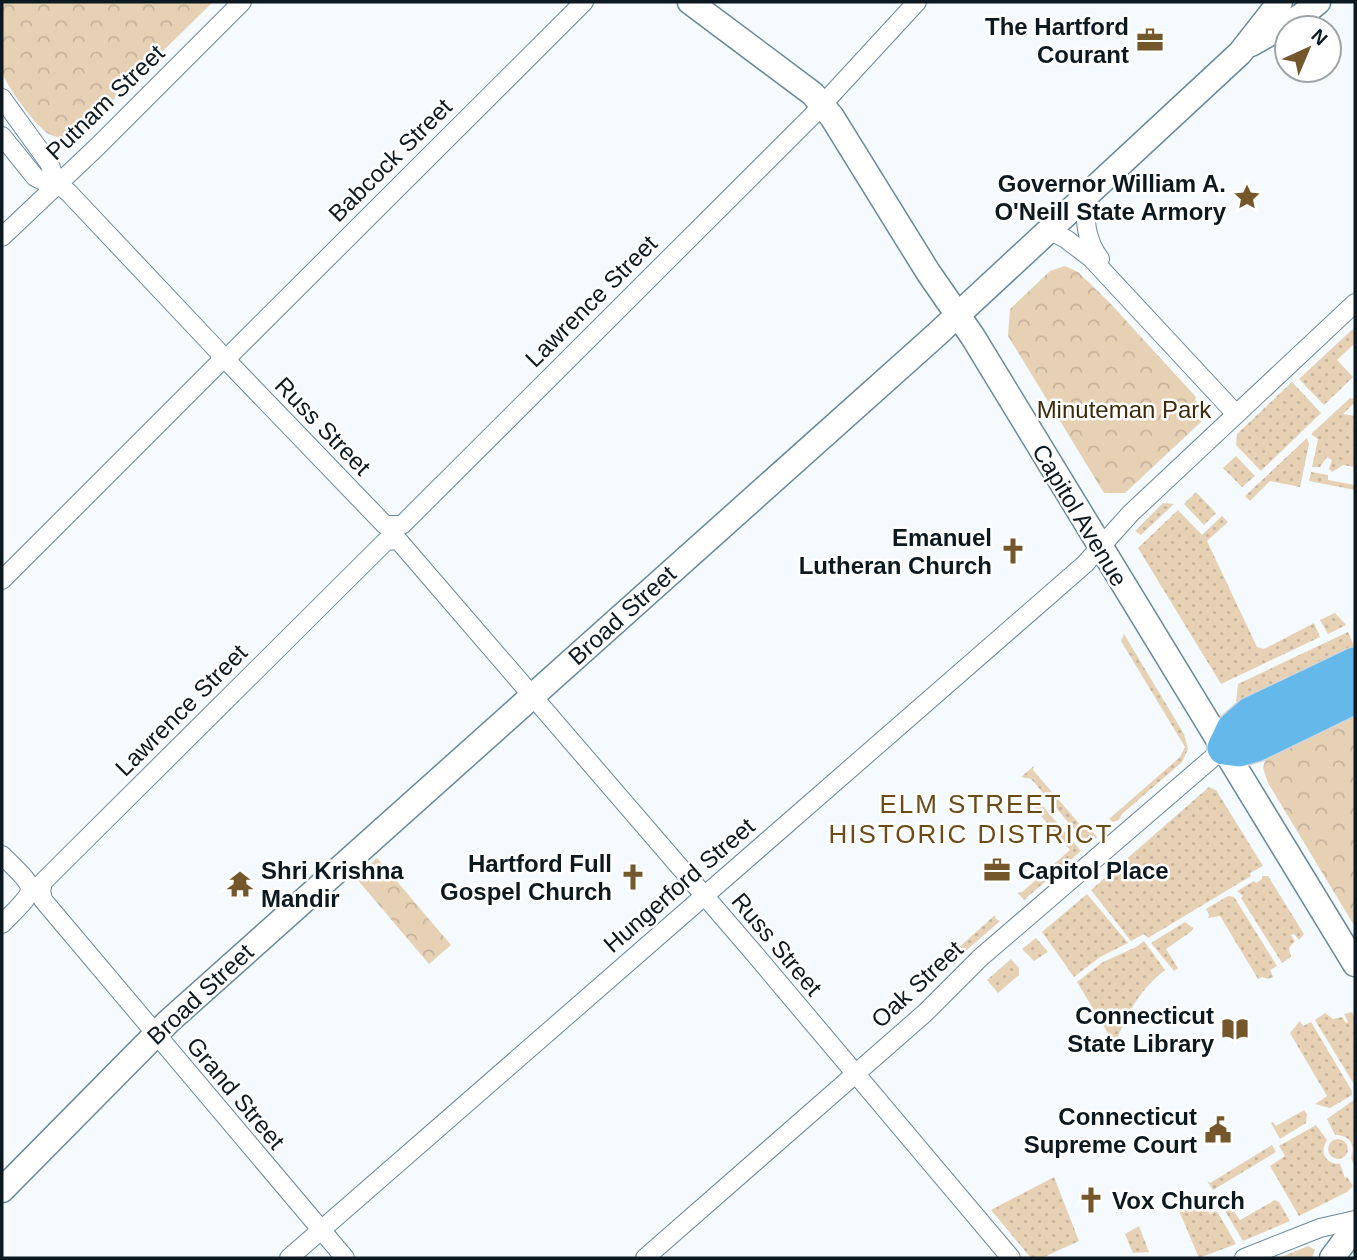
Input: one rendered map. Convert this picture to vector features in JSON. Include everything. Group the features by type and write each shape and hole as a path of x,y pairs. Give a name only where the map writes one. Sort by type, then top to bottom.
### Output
{"highway":[{"path":"1355,664 1250,714 1233,729 1224,748 1239,750 1256,745 1355,697"}],"main road":[{"name":"Capitol Avenue","path":"690,2 813,94 822,105 973,337 1355,964"},
{"name":"Broad Street","path":"2,1190 155,1034 957,316 1247,46 1280,2"},
{"name":"Broad Street","path":"1247,46 1301,16 1318,2"},
{"path":"1332,1258 1355,1227"},
{"path":"1343,1258 1355,1249"}],"street":[{"name":"Putnam Street","path":"2,237 97,147 242,2"},
{"name":"Babcock Street","path":"2,580 216,367 225,352 584,2"},
{"name":"Lawrence Street","path":"2,924 822,105 917,2"},
{"name":"Russ Street","path":"2,98 48,163 57,183"},
{"name":"Russ Street","path":"2,136 34,177 57,183 69,192 225,352 230,364 385,525 704,895 1011,1258"},
{"path":"1086,196 1086,233 1107,275"},
{"path":"1049,230 1083,251 1236,414"},
{"name":"Hungerford Street","path":"289,1258 1085,564 1119,525 1355,303"},
{"name":"Oak Street","path":"645,1258 925,1013 996,944 1224,748"},
{"name":"Grand Street","path":"2,855 36,890 345,1258"},
{"path":"1244,1258 1320,1228 1355,1220"}],"green space":[{"path":"2,2 213,2 82,130 63,137 51,135 39,125 23,107 5,79 1,66"},
{"name":"Minuteman Park","path":"1065,266 1078,272 1110,303 1196,397 1195,400 1203,409 1201,422 1125,493 1104,493 1008,336 1010,309 1050,271"},
{"path":"1355,327 1355,343 1337,360 1353,377 1324,405 1299,379"},
{"path":"1292,382 1321,413 1261,471 1236,445 1237,434"},
{"path":"1350,398 1355,399 1355,402 1343,414 1355,416 1355,467 1343,465 1332,472 1329,469 1332,460 1327,457 1320,467 1312,467 1318,439 1311,434"},
{"path":"1307,438 1309,444 1300,487 1270,481 1250,501 1245,496"},
{"path":"1236,456 1255,476 1242,487 1223,468"},
{"path":"1311,472 1328,475 1328,480 1355,485 1355,490 1309,481"},
{"path":"1196,492 1216,513 1204,525 1184,504"},
{"path":"1163,503 1174,504 1141,535 1135,531"},
{"path":"1178,510 1202,535 1222,516 1228,522 1207,541 1257,647 1264,649 1314,623 1320,637 1221,684 1138,548"},
{"path":"1335,613 1346,625 1328,634 1320,620"},
{"path":"1348,632 1355,648 1244,701 1236,702 1238,684"},
{"path":"1124,634 1184,734 1188,749 1182,762 1122,814 1119,820 1113,822 1109,819 1180,757 1185,747 1121,641"},
{"path":"1355,706 1355,927 1268,783 1263,768 1267,754"},
{"path":"1034,766 1033,770 1083,828 1087,825 1097,837 1088,845 1031,779 1021,777"},
{"path":"1209,787 1216,790 1263,866 1250,873 1251,876 1148,938 1144,934 1131,941 1091,890"},
{"path":"1030,803 1042,805 1081,851 1024,900 1018,893 1070,850"},
{"path":"377,858 451,945 429,964 356,878"},
{"path":"1262,876 1268,876 1304,934 1299,940 1294,934 1291,935 1295,941 1289,948 1291,957 1282,963 1241,898 1243,896 1237,891 1254,881 1256,883"},
{"path":"1087,894 1128,943 1100,957 1074,977 1042,932"},
{"path":"1228,896 1234,897 1277,966 1270,970 1273,977 1258,979 1220,916 1208,918 1206,909"},
{"path":"995,915 1000,921 961,955 957,949"},
{"path":"1185,922 1193,928 1192,931 1166,949 1178,968 1174,971 1151,943"},
{"path":"1036,938 1048,952 1034,961 1022,949"},
{"path":"1144,941 1165,970 1134,1004 1115,1045 1077,982 1103,962"},
{"path":"1011,959 1019,968 1019,975 998,993 987,980"},
{"path":"1352,1012 1355,1018 1355,1086 1315,1020 1325,1013 1333,1019 1342,1017 1346,1023 1348,1022 1344,1014"},
{"path":"1300,1021 1303,1026 1311,1022 1352,1091 1352,1095 1330,1108 1315,1104 1327,1096 1290,1033"},
{"path":"1355,1099 1353,1163 1352,1145 1345,1137 1335,1135 1327,1119"},
{"path":"1304,1110 1307,1114 1306,1123 1280,1139 1271,1123 1276,1126"},
{"path":"1316,1125 1327,1140 1325,1157 1335,1164 1340,1164 1345,1178 1347,1177 1353,1186 1347,1192 1299,1216 1270,1166 1285,1156 1279,1146"},
{"path":"1338,1139 1345,1142 1348,1149 1345,1156 1338,1159 1331,1156 1328,1149 1331,1142"},
{"path":"1272,1145 1276,1152 1213,1190 1207,1181 1210,1183"},
{"path":"1054,1177 1079,1241 1042,1258 1031,1258 991,1210"},
{"path":"1193,1196 1196,1201 1200,1198 1210,1214 1215,1211 1218,1213 1236,1244 1199,1258 1177,1206"},
{"path":"1275,1200 1290,1221 1243,1241 1225,1211 1231,1207 1240,1220"},
{"path":"1139,1226 1149,1252 1133,1253 1125,1234"},
{"path":"1308,1246 1315,1250 1312,1258 1279,1258"}],"place":[{"name":"The Hartford Courant","path":"1150,40"},
{"name":"Governor William A. O'Neill State Armory","path":"1247,197"},
{"name":"Emanuel Lutheran Church","path":"1013,551"},
{"name":"Capitol Place","path":"997,870"},
{"name":"Hartford Full Gospel Church","path":"633,877"},
{"name":"Shri Krishna Mandir","path":"240,884"},
{"name":"Connecticut State Library","path":"1235,1029"},
{"name":"Connecticut Supreme Court","path":"1218,1130"},
{"name":"Vox Church","path":"1091,1200"}],"district":[{"name":"ELM STREET HISTORIC DISTRICT","path":"971,819"}]}
